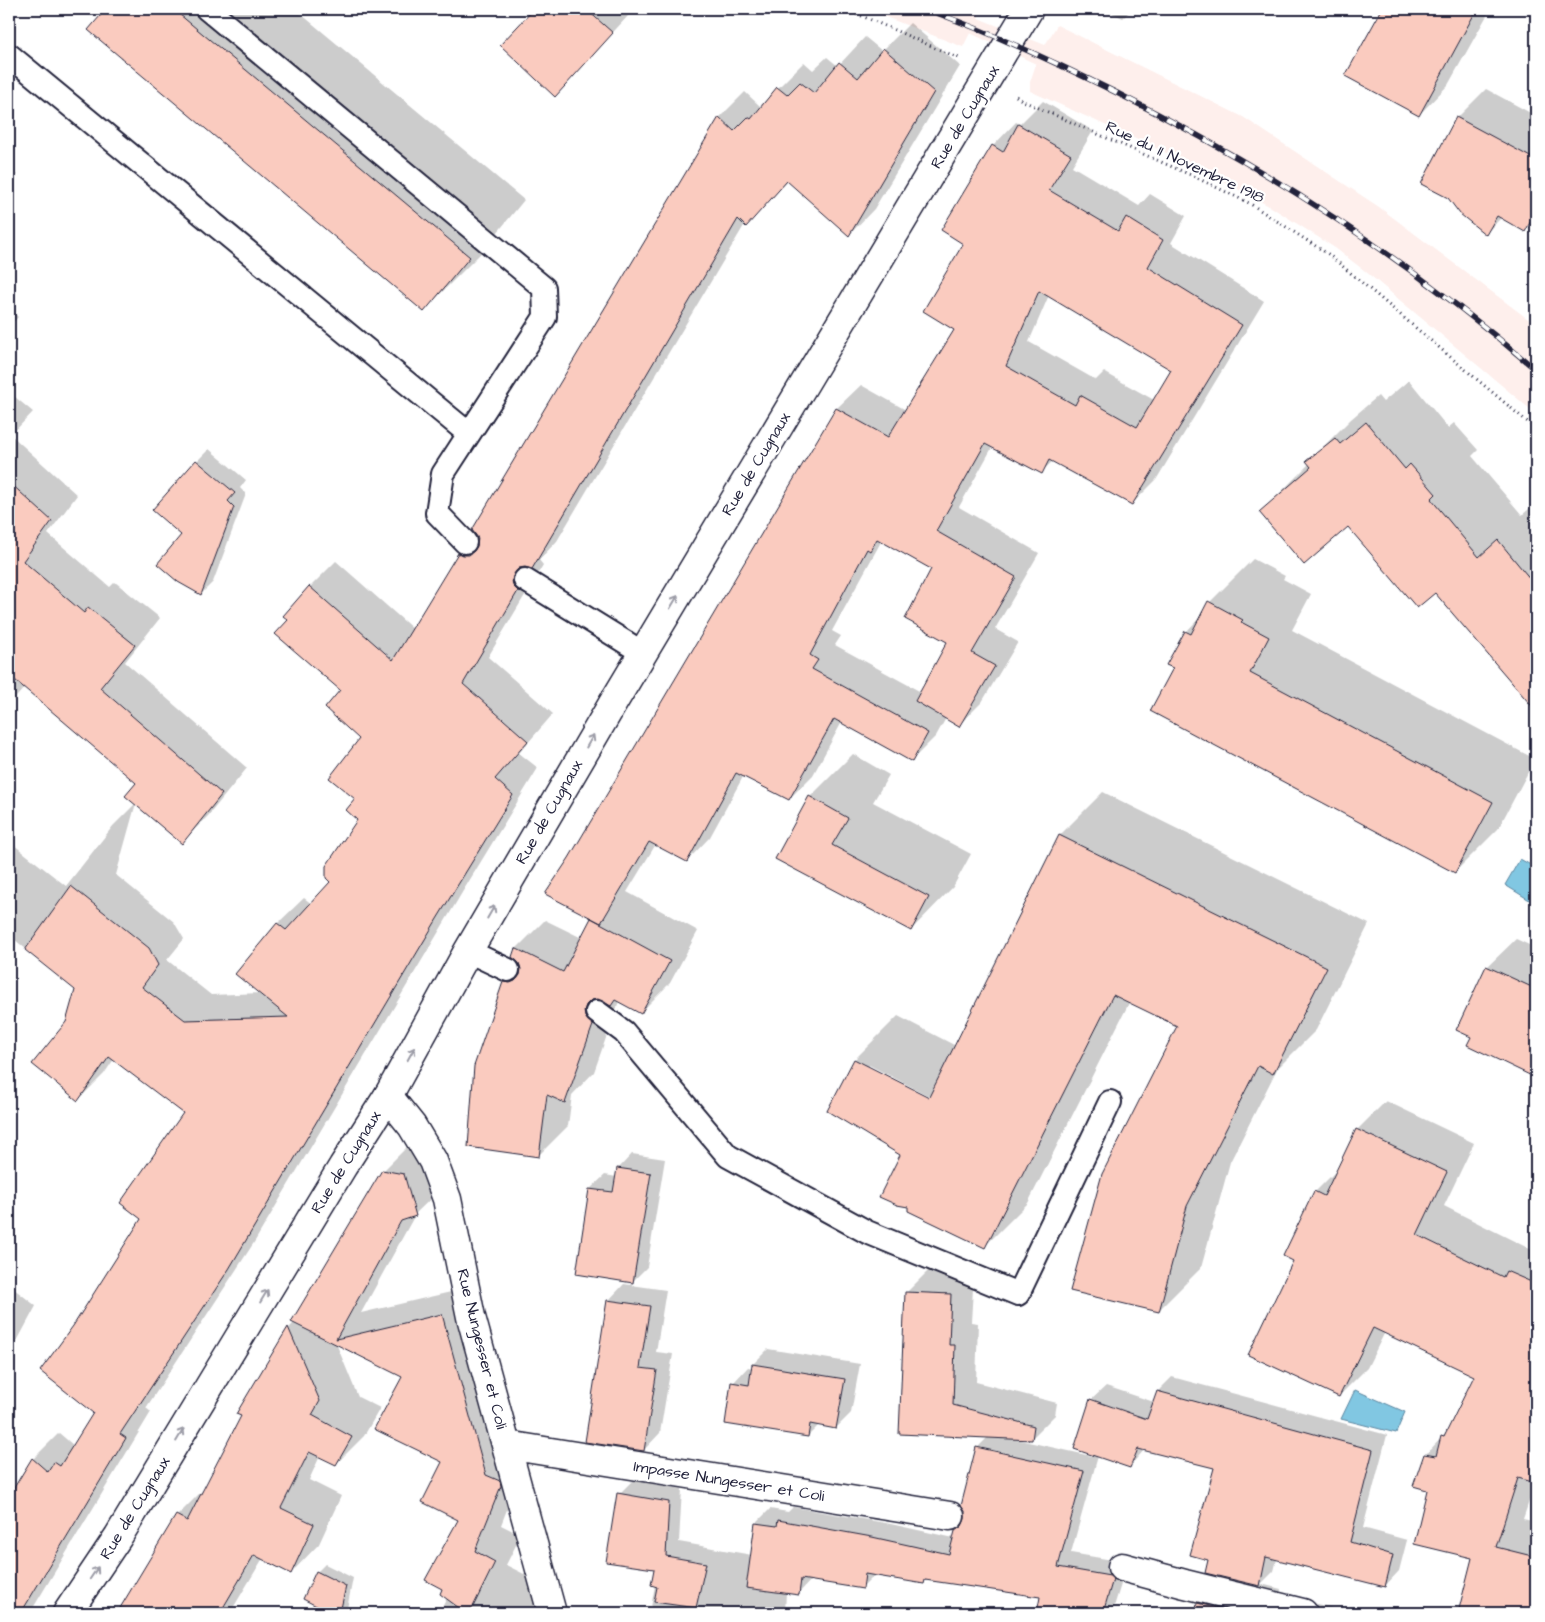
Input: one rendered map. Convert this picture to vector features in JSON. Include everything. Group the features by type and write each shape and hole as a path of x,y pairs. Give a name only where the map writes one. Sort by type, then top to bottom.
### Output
{"street":[{"name":"Rue de Cugnaux","path":"67,1613 118,1537 343,1166 388,1096 468,951 643,653 1029,9"},
{"name":"Rue Nungesser et Coli","path":"388,1096 412,1126 433,1161 447,1199 471,1317 552,1613"},
{"name":"Impasse Nungesser et Coli","path":"507,1445 950,1516"},
{"path":"1122,1567 1303,1613"}],"lane":[{"path":"207,9 544,288 546,317 443,474 437,513 465,542"},
{"path":"9,56 469,434"},
{"path":"525,580 643,653"},
{"path":"468,951 508,970"},
{"path":"598,1012 624,1032 728,1156 867,1232 1018,1294 1110,1102"}],"path":[{"name":"Rue du 11 Novembre 1918","path":"837,9 862,16 956,56 1023,101 1193,176 1249,203 1328,254 1536,428"}],"shaded area":[{"path":"865,9 982,9 978,18 1045,45 1057,25 1243,117 1379,207 1536,325 1536,414 1365,271 1335,248 1271,207 1193,165 1030,91 1030,82 1036,64 970,33 963,47"}],"water":[{"path":"1520,859 1536,868 1536,904 1505,885"},
{"path":"1355,1390 1405,1412 1396,1433 1341,1419"}],"building":[{"path":"106,9 173,9 470,257 424,312 88,30"},
{"path":"534,9 562,9 580,14 586,9 613,33 555,97 500,45"},
{"path":"1382,9 1477,9 1419,116 1345,76"},
{"path":"883,48 934,92 849,236 787,181 746,227 738,219 532,569 519,568 514,574 513,586 518,591 463,684 528,741 495,779 513,795 229,1269 120,1434 126,1438 21,1613 9,1613 9,1496 32,1458 48,1472 54,1462 60,1466 93,1413 40,1371 73,1326 141,1219 120,1203 183,1113 109,1057 78,1101 32,1064 66,1022 75,990 25,950 71,886 149,948 158,965 142,987 185,1020 288,1017 235,974 277,923 286,930 330,882 326,878 326,866 357,820 346,810 355,799 329,778 359,739 325,708 340,690 275,634 288,620 283,616 309,586 393,660 458,553 469,555 474,551 478,538 472,530 719,117 734,131 748,117 751,119 777,87 787,95 800,82 814,93 839,62 858,78"},
{"path":"1456,117 1536,160 1536,211 1525,232 1497,216 1486,235 1460,214 1448,198 1421,184"},
{"path":"1018,124 1071,155 1049,190 1118,231 1126,217 1163,240 1148,267 1242,325 1132,505 1049,460 1042,474 985,444 936,531 1016,577 972,653 995,666 959,727 915,701 947,642 905,619 931,569 877,539 870,551 867,549 810,655 818,660 812,669 928,733 912,762 834,719 789,800 736,773 687,862 649,842 601,923 545,894 569,858 836,408 888,437 954,330 923,311 963,244 941,230 992,145 1003,152","holes":["1039,291 1171,370 1137,427 1080,395 1075,405 1006,366"]},
{"path":"1366,422 1405,469 1410,464 1436,494 1431,499 1479,557 1498,540 1536,586 1536,711 1435,593 1417,608 1348,527 1304,565 1259,512 1311,467 1306,461 1335,438 1340,444"},
{"path":"196,460 235,493 228,501 234,507 201,595 178,582 157,564 181,535 152,510"},
{"path":"9,482 52,521 23,561 84,613 88,607 135,645 100,688 222,794 182,844 125,796 136,783 9,675"},
{"path":"1208,601 1269,637 1250,673 1493,802 1455,873 1150,711 1173,668 1166,665 1185,631 1191,634"},
{"path":"809,796 848,818 832,845 929,897 911,931 775,859"},
{"path":"1059,835 1327,967 1273,1074 1258,1066 1187,1206 1159,1312 1070,1291 1102,1174 1177,1026 1113,995 985,1248 908,1211 908,1207 897,1205 879,1197 900,1155 827,1111 854,1059 929,1097"},
{"path":"591,918 670,961 641,1014 615,1000 611,1006 598,999 591,1000 586,1005 585,1017 593,1025 565,1103 547,1095 539,1157 468,1147 474,1066 503,982 510,983 515,981 520,975 519,963 512,957 515,948 563,972"},
{"path":"1486,966 1536,989 1536,1078 1467,1045 1471,1037 1456,1030"},
{"path":"1356,1129 1447,1172 1417,1235 1503,1277 1506,1271 1536,1284 1536,1483 1518,1478 1496,1547 1536,1557 1536,1613 1458,1613 1472,1558 1414,1544 1427,1490 1413,1486 1424,1454 1436,1456 1441,1436 1444,1437 1474,1376 1373,1328 1339,1397 1248,1355 1293,1261 1283,1256 1314,1191 1324,1196"},
{"path":"617,1168 651,1173 633,1283 576,1274 589,1189 613,1192"},
{"path":"382,1170 404,1174 416,1216 401,1221 336,1339 442,1314 486,1475 500,1481 501,1486 475,1551 495,1562 470,1613 466,1613 440,1594 442,1589 425,1580 458,1520 422,1502 442,1462 374,1429 402,1377 291,1322"},
{"path":"905,1292 951,1294 949,1345 955,1345 953,1405 1034,1426 1032,1440 899,1434"},
{"path":"607,1300 650,1306 640,1368 657,1370 644,1451 585,1442"},
{"path":"288,1327 320,1401 312,1415 352,1437 336,1465 309,1452 281,1508 314,1524 291,1574 254,1555 220,1613 144,1613 120,1608 176,1515 187,1521 241,1416 236,1414"},
{"path":"752,1364 845,1379 836,1429 810,1424 808,1437 725,1424 731,1382 749,1385"},
{"path":"1157,1391 1373,1450 1350,1542 1393,1555 1385,1587 1266,1557 1260,1586 1205,1573 1208,1560 1190,1555 1214,1468 1138,1449 1130,1468 1074,1449 1090,1399 1147,1419"},
{"path":"976,1447 1084,1471 1058,1567 1110,1576 1113,1579 1103,1613 1037,1613 1040,1597 925,1580 924,1584 865,1574 863,1589 801,1579 799,1595 746,1588 755,1523 777,1526 778,1520 872,1537 949,1554 955,1531 962,1526 965,1519 965,1511 961,1506"},
{"path":"617,1493 669,1502 666,1556 706,1563 696,1608 654,1602 657,1587 651,1585 654,1569 606,1562"},
{"path":"316,1571 346,1586 340,1613 330,1613 303,1599"},
{"path":"1197,1603 1239,1613 1195,1613"}],"railway":[{"path":"926,9 999,38 1070,70 1228,152 1335,218 1387,254 1438,291 1536,370"}]}
